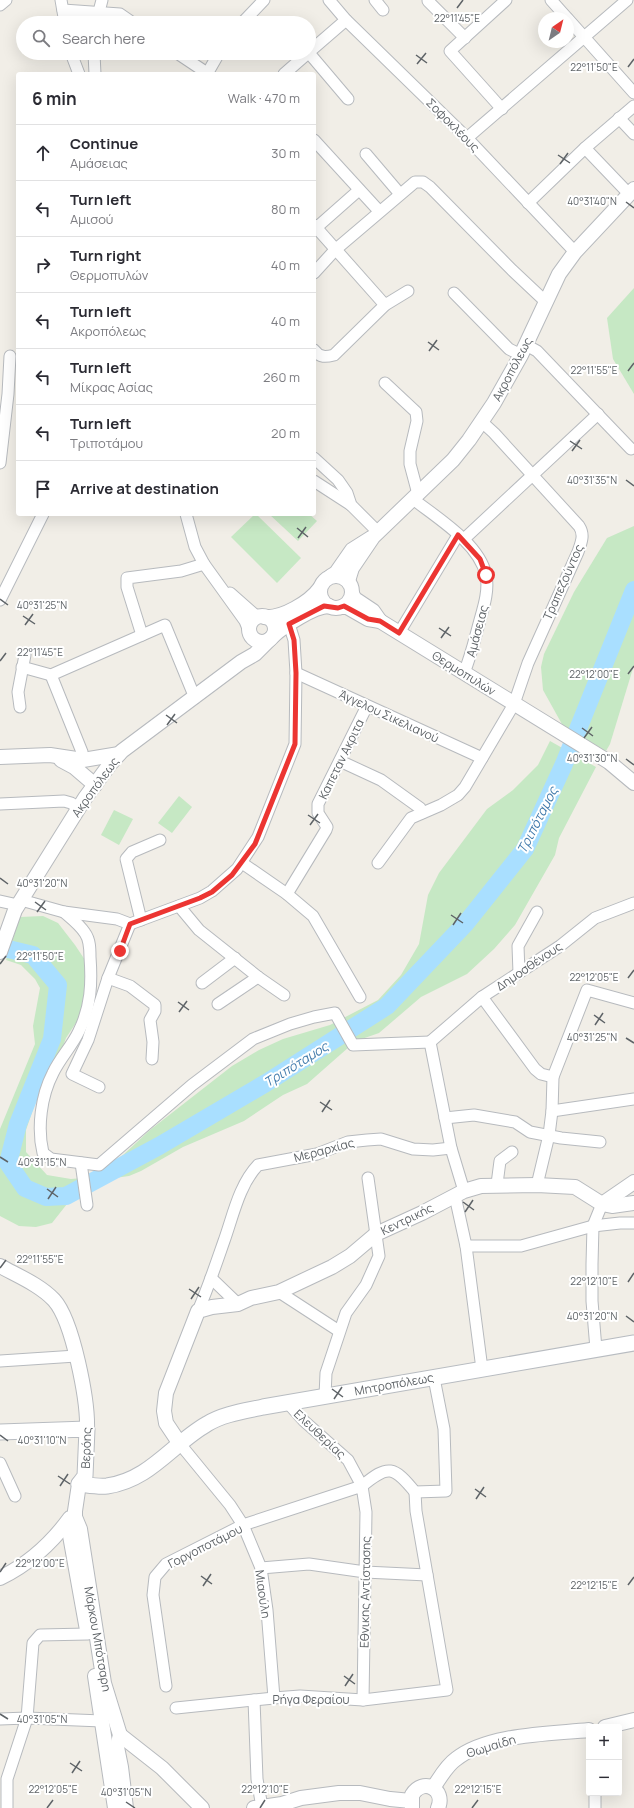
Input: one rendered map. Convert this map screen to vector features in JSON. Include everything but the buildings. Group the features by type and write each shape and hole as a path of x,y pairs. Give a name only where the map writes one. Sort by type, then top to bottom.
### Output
{"main road":[{"name":"Μητροπόλεως","path":"79,1484 106,1486 130,1479 159,1463 192,1433 209,1422 255,1409 287,1402 634,1343"},
{"path":"0,1432 83,1429"},
{"name":"Βερόης","path":"79,1484 76,1476 79,1445 83,1429"}],"street":[{"path":"0,5 6,0"},
{"path":"98,16 102,0"},
{"path":"249,16 264,0"},
{"name":"Σοφοκλέους","path":"329,0 346,20 467,138 575,252"},
{"path":"375,0 383,10"},
{"path":"502,109 450,51 505,0"},
{"path":"551,0 562,12"},
{"path":"467,138 585,38 627,0"},
{"path":"428,1 465,38"},
{"path":"64,16 62,5 92,16"},
{"path":"108,16 120,14 123,16"},
{"path":"316,47 346,20"},
{"path":"574,25 634,93"},
{"path":"74,60 78,72"},
{"path":"94,60 95,72"},
{"path":"188,60 204,72"},
{"path":"208,72 215,60"},
{"path":"286,72 301,60"},
{"path":"315,60 348,99"},
{"path":"528,203 586,148 634,106"},
{"path":"619,118 634,134"},
{"path":"316,142 379,211"},
{"path":"586,148 631,191"},
{"path":"366,154 400,194"},
{"path":"316,271 336,250 379,211 415,182 423,182 430,187 546,302"},
{"path":"316,226 359,190"},
{"name":"Ακροπόλεως","path":"350,587 352,568 375,535 453,460 482,422 523,350 559,274 575,252 631,191"},
{"path":"316,228 385,305"},
{"path":"316,353 326,357 334,355 385,305 408,291"},
{"path":"454,293 509,349 537,351 631,449"},
{"path":"0,463 13,406 10,356"},
{"path":"384,383 416,412 417,421 410,451 410,464 415,496"},
{"path":"399,633 461,537 532,476 598,414"},
{"name":"Τραπεζούντος","path":"482,422 494,433 579,526 583,534 578,552 528,663 514,704"},
{"path":"316,460 338,480 347,493 351,505"},
{"path":"316,482 351,505 375,535"},
{"name":"Αμάσειας","path":"415,496 461,537 480,559 486,575 486,590 470,660 464,673"},
{"path":"0,600 42,516"},
{"path":"187,516 195,547 204,564 245,621 249,632 255,640 262,642 271,637 274,624 262,616"},
{"name":"Ακροπόλεως","path":"331,576 336,573 352,550 375,535"},
{"path":"142,635 127,587 127,578 181,571 204,564"},
{"path":"220,585 255,615 262,616 273,617 289,612 320,588 324,580 331,576 340,576 350,587 349,602 335,606 321,598 320,588"},
{"name":"Θερμοπυλών","path":"350,587 355,599 373,611 380,621 609,762 634,783"},
{"name":"Ακροπόλεως","path":"0,952 18,905 82,803 93,779 119,754 241,662 252,656 271,637 289,624 317,610 335,606"},
{"name":"Θερμοπυλών","path":"335,606 347,607 368,619 380,621"},
{"name":"Ακροπόλεως","path":"241,662 248,647 250,623 262,616"},
{"path":"0,901 18,905 117,919 130,924 212,892 232,875 242,863 258,837 294,749 296,734 296,673 294,640 289,624"},
{"path":"22,667 51,675 165,625 195,698"},
{"path":"20,707 18,692 25,655"},
{"name":"Άγγελου Σικελιανού","path":"296,673 482,758"},
{"path":"51,675 82,752 83,760 93,779"},
{"path":"378,863 411,818 441,805 462,792 514,704"},
{"name":"Καπεταν Ακριτα","path":"287,894 327,828 318,813 318,808 367,706"},
{"path":"0,757 52,756 83,760 119,754"},
{"path":"52,756 69,764 93,779"},
{"path":"340,761 381,780 420,808 422,813"},
{"path":"0,804 64,802 82,803"},
{"path":"141,920 126,859 129,853 160,840"},
{"path":"242,863 287,894 316,921 360,997"},
{"name":"Δημοσθένους","path":"430,1042 482,997 560,946 595,918 611,910 634,903"},
{"path":"179,906 199,930 258,977 284,995"},
{"path":"64,912 81,928 89,941 92,980 88,1006 79,1030 52,1074 45,1094 41,1123 41,1139 43,1153 47,1158 98,1165 192,1085 253,1039 290,1024 335,1013 353,1045 430,1042 460,1193 482,1369"},
{"path":"519,972 518,946 537,912"},
{"path":"99,1087 72,1074 88,1040 108,978 130,924"},
{"path":"202,983 235,958"},
{"path":"218,1004 258,977"},
{"path":"108,978 130,986 154,1005 155,1011 150,1020 153,1042 152,1059"},
{"path":"537,1185 549,1135 552,1111 553,1077 587,990 634,1002"},
{"path":"482,997 535,1069 541,1074 553,1077"},
{"path":"552,1111 634,1100"},
{"path":"445,1118 474,1115 503,1119 515,1122 530,1132 561,1138 600,1142"},
{"name":"Μεραρχίας","path":"198,1311 239,1197 248,1179 258,1165 317,1154 348,1142 368,1140 381,1139 412,1149 433,1150 451,1148"},
{"path":"497,1184 500,1162 512,1152"},
{"path":"81,1163 87,1205"},
{"path":"325,1396 326,1373 339,1331 346,1313 366,1285 379,1256 368,1178"},
{"path":"596,1349 592,1301 593,1226 602,1204 634,1182"},
{"name":"Κεντρικής","path":"198,1311 212,1307 238,1304 251,1298 279,1292 350,1256 376,1234 460,1193 481,1186 497,1184 575,1187 602,1204"},
{"path":"602,1204 612,1206 634,1203"},
{"path":"466,1246 521,1246 593,1226 634,1223"},
{"name":"Βερόης","path":"0,1266 46,1292 55,1301 66,1322 77,1362 83,1429"},
{"path":"211,1278 238,1304"},
{"path":"279,1292 339,1331"},
{"path":"180,1444 166,1423 164,1411 166,1393 198,1311"},
{"path":"0,1361 77,1362"},
{"path":"415,1492 446,1491 444,1429 434,1378"},
{"name":"Ελευθερίας","path":"287,1402 304,1421 348,1460 362,1486"},
{"name":"Μιαούλη","path":"180,1444 230,1505 244,1525 261,1568 267,1610 274,1698"},
{"path":"0,1463 15,1496"},
{"path":"261,1568 309,1564 365,1572 427,1575 416,1511 415,1492 404,1478 391,1470 380,1472 362,1486"},
{"name":"Μάρκου Μπότσαρη","path":"79,1484 75,1514 69,1530 88,1634 115,1808"},
{"name":"Γοργοποτάμου","path":"166,1686 153,1595 155,1577 166,1564 244,1525 362,1486"},
{"name":"Εθνικης Αντίστασης","path":"362,1486 366,1512 364,1700"},
{"path":"0,1578 28,1562 46,1547 75,1514"},
{"name":"Μάρκου Μπότσαρη","path":"75,1514 80,1529 104,1684 120,1735 117,1746 126,1808"},
{"name":"Ρήγα Φεραίου","path":"176,1708 300,1696 364,1700 447,1690 427,1575"},
{"path":"7,1808 8,1779 26,1718 32,1643 40,1635 88,1634"},
{"path":"254,1700 258,1807 282,1806 301,1798 346,1793 360,1793 412,1804 412,1795 418,1787 428,1786 433,1788 440,1797 438,1808"},
{"path":"0,1719 26,1718 102,1721"},
{"path":"617,1724 634,1720"},
{"path":"622,1727 634,1725"},
{"name":"Θωμαίδη","path":"433,1788 455,1759 480,1747 509,1738 586,1730"},
{"path":"120,1735 162,1768 202,1808"},
{"path":"595,1808 596,1796"}],"green space":[{"path":"634,288 634,394 613,359 607,318"},
{"path":"253,516 258,516 301,558 277,583 231,537"},
{"path":"271,516 311,516 317,521 298,541"},
{"path":"634,526 634,665 610,744 606,751 563,726 543,690 541,667 544,654 574,592 607,538"},
{"path":"550,741 596,767 559,838 555,855 515,925 494,949 467,974 421,997 379,1033 359,1040 349,1047 307,1084 283,1095 244,1121 183,1147 141,1171 129,1176 115,1178 86,1193 84,1178 104,1169 123,1155 150,1130 232,1066 259,1050 283,1039 330,1025 378,1000 401,975 419,944 428,895 439,873 487,809 513,790 538,765"},
{"path":"179,796 192,807 172,833 158,823"},
{"path":"114,810 133,819 119,845 101,835"},
{"path":"43,916 58,923 75,945 85,960 88,980 85,1009 66,1038 57,1063 47,1075 40,1089 26,1130 26,1152 47,1175 71,1179 82,1178 84,1194 67,1204 52,1223 36,1227 19,1226 0,1216 0,1129 35,1044 33,1026 40,988 35,979 21,965 6,960 20,917"}],"waterway":[{"name":"Τριπόταμος","path":"0,947 33,955 58,985 52,1039 18,1124 8,1163 25,1188 46,1197 66,1196 159,1146 266,1083 387,1006 466,923 525,849 564,764 634,590"}],"route":[{"path":"120,951 130,924 200,898 212,892 232,875 255,844 295,744 296,673 294,640 289,624 324,606 338,608 346,606 368,619 380,621 399,633 458,535 464,539 480,559 486,575"}]}
